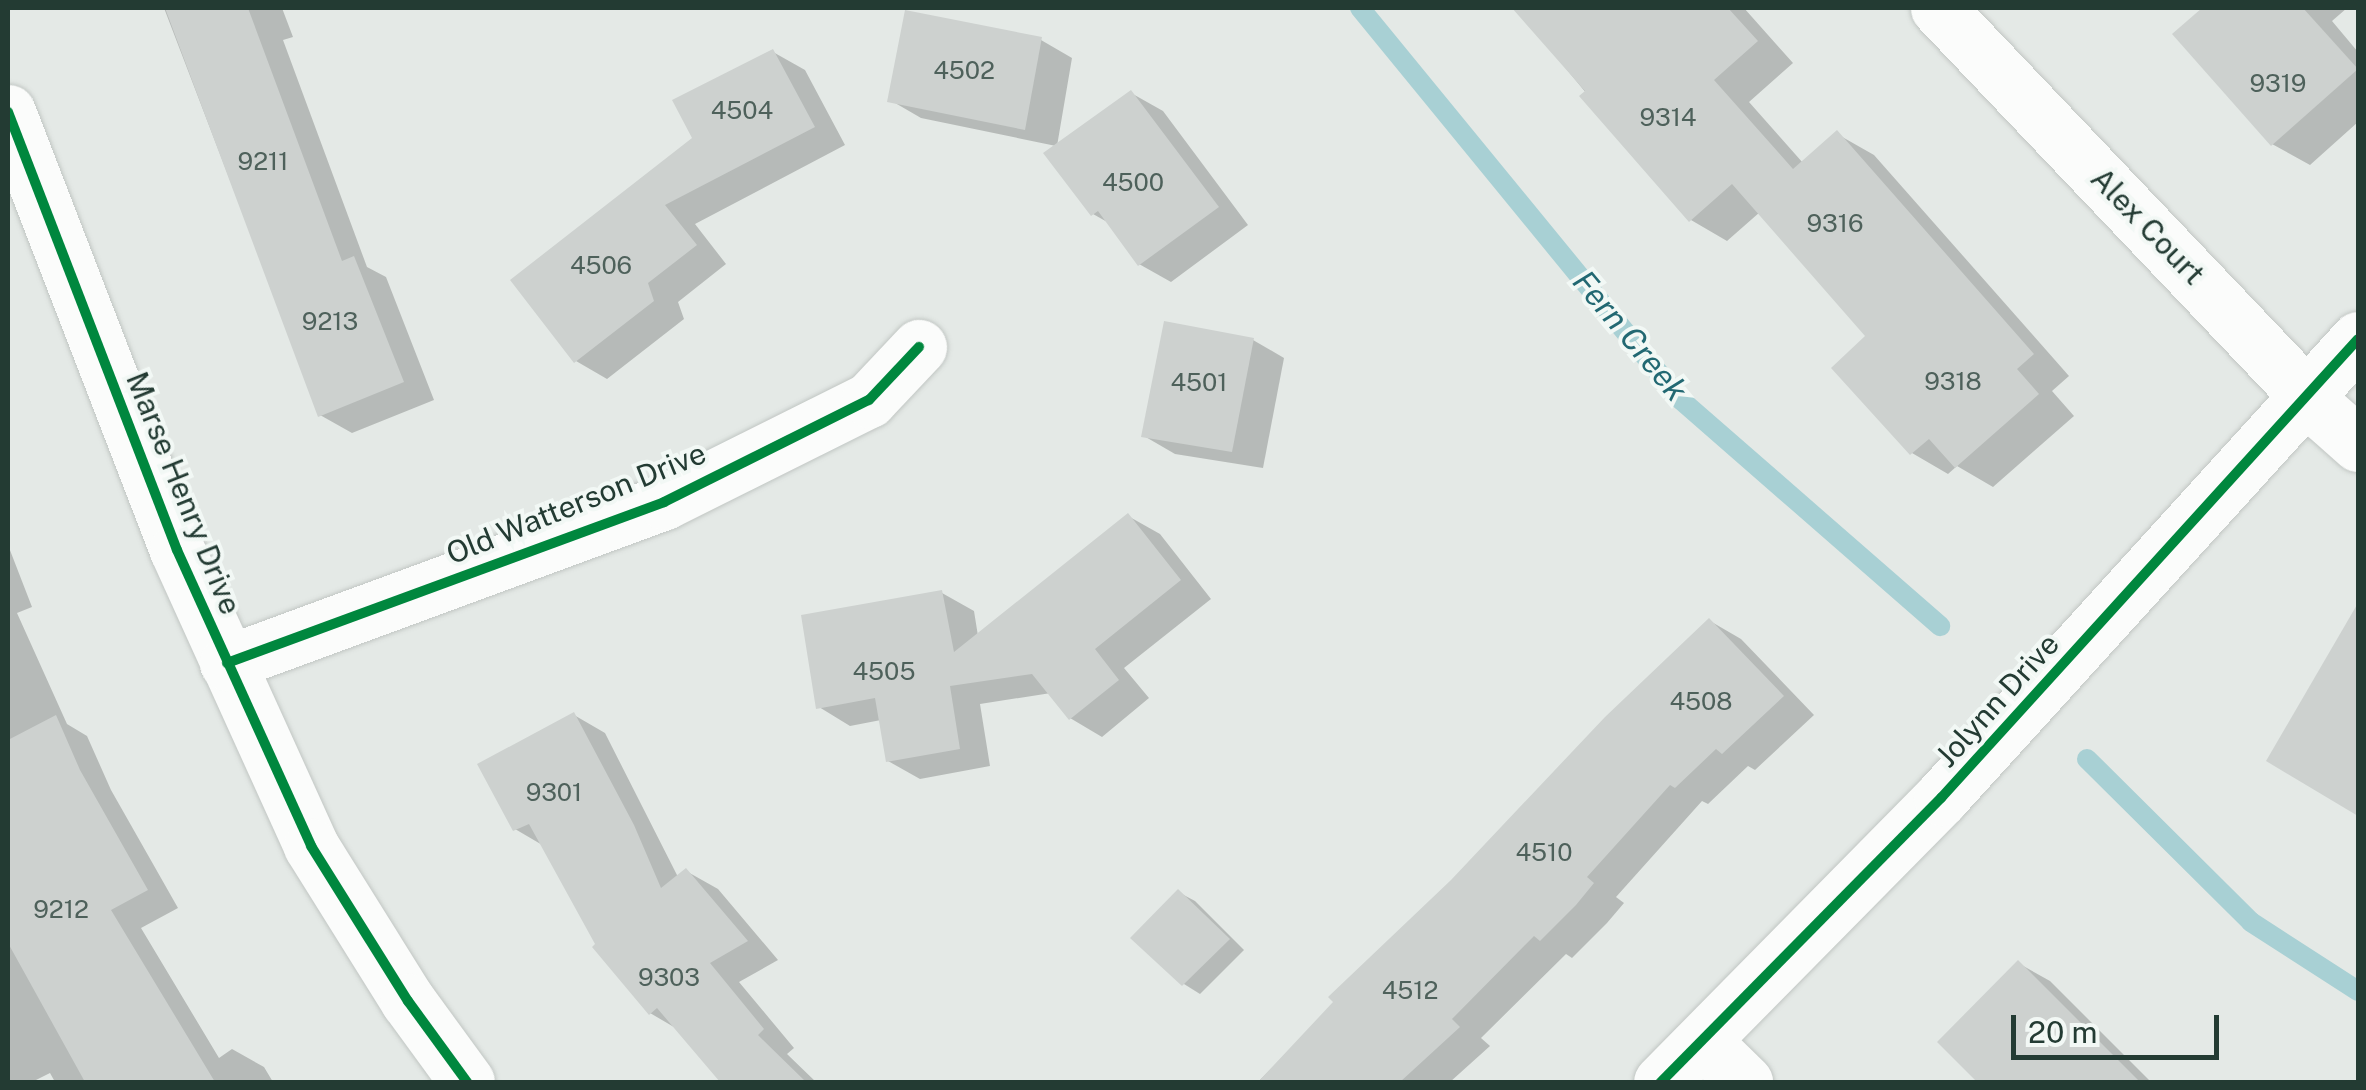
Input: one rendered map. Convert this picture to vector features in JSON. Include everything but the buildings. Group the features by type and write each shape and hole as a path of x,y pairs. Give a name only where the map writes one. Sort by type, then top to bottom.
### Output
{"street":[{"name":"Alex Court","path":"1938,8 2358,444"},
{"name":"Marse Henry Drive","path":"8,112 177,550 312,846 408,1001 467,1082"},
{"name":"Jolynn Drive","path":"1661,1082 1942,798 2358,339"},
{"name":"Old Watterson Drive","path":"226,663 664,502 869,400 919,347"},
{"path":"1703,1041 1745,1082"}],"waterway":[{"name":"Fern Creek","path":"1360,8 1681,400 1940,626"},
{"name":"Fern Creek","path":"2087,759 2251,922 2358,991"}],"cycle path":[{"path":"8,112 177,550 311,846 408,1001 467,1082"},
{"path":"1661,1082 1941,798 2358,339"},
{"path":"227,663 664,502 869,400 919,347"}]}
